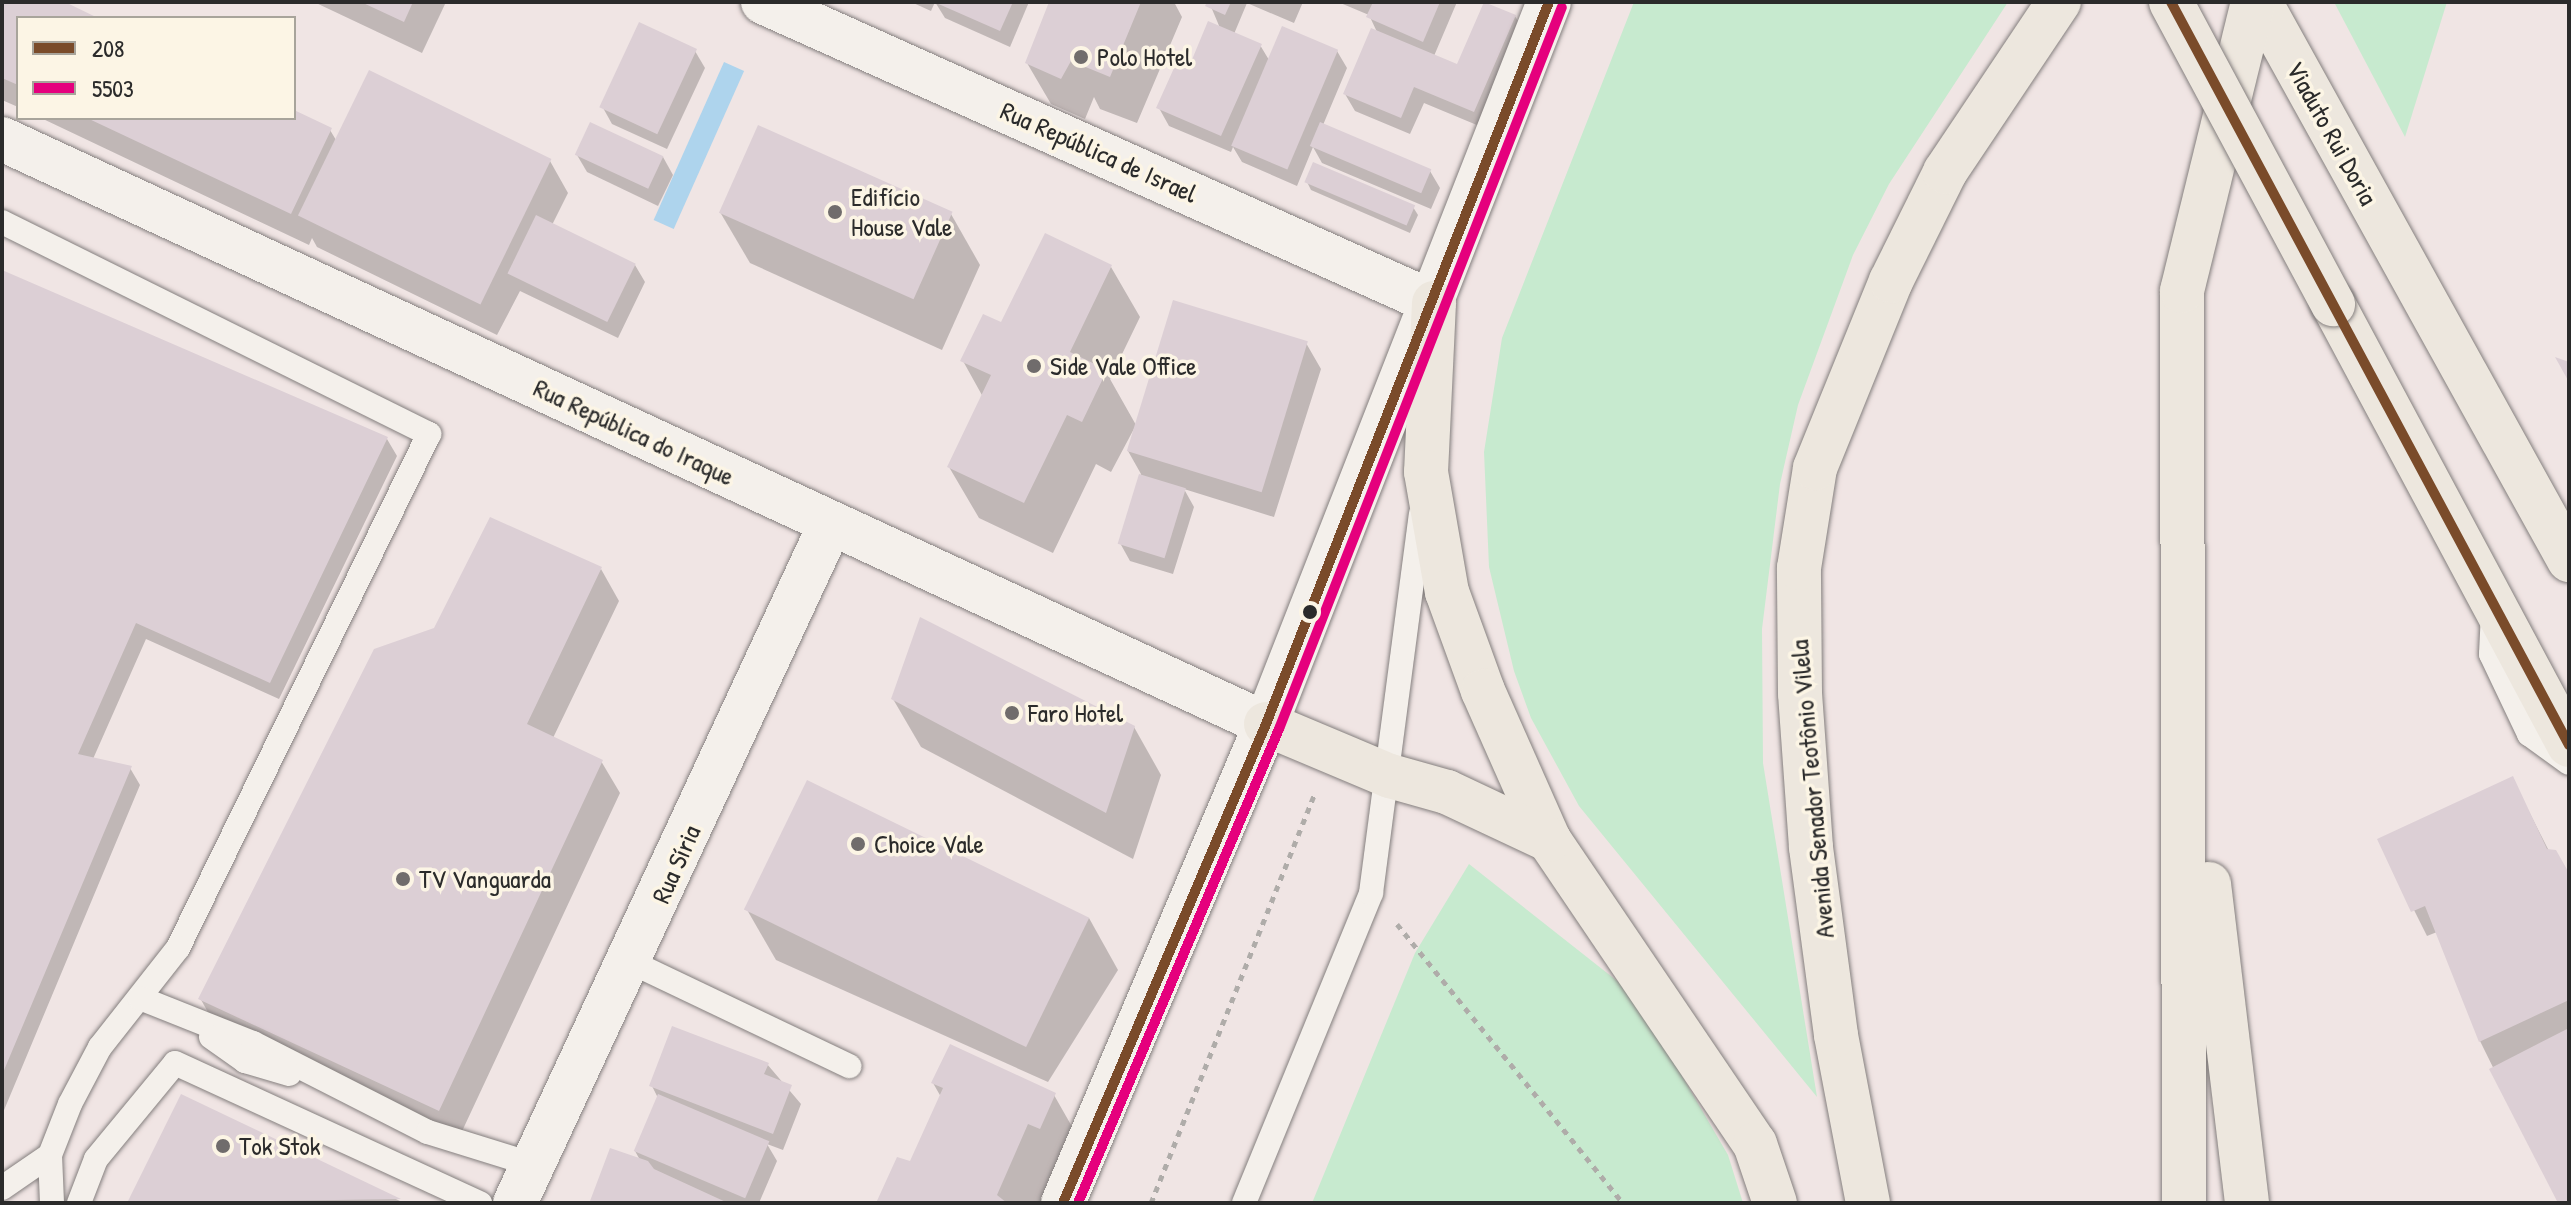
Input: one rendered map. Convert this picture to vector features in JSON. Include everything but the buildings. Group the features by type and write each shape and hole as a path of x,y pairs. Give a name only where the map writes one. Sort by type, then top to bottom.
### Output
{"main road":[{"name":"Avenida Senador Teotônio Vilela","path":"1868,1203 1836,1035 1811,847 1799,678 1799,568 1808,511 1815,468 1898,267 1945,172 2059,2"},
{"path":"2171,2 2569,745"},
{"path":"2184,1203 2186,691 2182,291 2253,2"},
{"name":"Viaduto Rui Doria","path":"2260,2 2566,551"},
{"path":"1434,303 1426,472 1447,592 1483,691 1549,840 1755,1144 1775,1203"},
{"path":"2186,691 2247,1203"},
{"path":"1266,724 1390,776 1447,792 1549,840"}],"street":[{"name":"Rua República de Israel","path":"763,2 1434,303"},
{"path":"1063,1203 1266,724 1434,303 1549,2"},
{"name":"Rua República do Iraque","path":"2,139 1266,724"},
{"name":"Rua Síria","path":"525,1184 631,962 831,523"}],"lane":[{"path":"2,222 429,434 178,948 100,1047 50,1155 52,1203"},
{"path":"1244,1203 1371,893 1390,776 1426,472"},
{"path":"2493,603 2491,654 2529,734 2569,763"},
{"path":"631,962 849,1066"},
{"path":"140,998 188,1021 253,1043 525,1184"},
{"path":"79,1203 96,1159 175,1063 480,1203"},
{"path":"2,1188 50,1155"}],"path":[{"path":"1151,1203 1316,798 1308,786"},
{"path":"1371,893 1623,1203"}],"green space":[{"path":"1634,2 2008,2 1889,184 1853,255 1798,405 1780,484 1762,629 1763,763 1817,1097 1579,806 1531,718 1514,671 1489,567 1484,452 1502,338"},
{"path":"2334,2 2447,2 2405,137"},
{"path":"1469,864 1635,995 1728,1155 1743,1203 1312,1203 1415,953"}],"water":[{"path":"724,62 744,71 674,229 654,220"}],"transit line":[{"name":"208","path":"1063,1203 1266,724 1549,2"},
{"name":"208","path":"2171,2 2569,745"},
{"name":"5503","path":"1078,1203 1279,729 1562,7"}],"place":[{"name":"Polo Hotel","path":"1081,57"},
{"name":"Edifício House Vale","path":"835,212"},
{"name":"Side Vale Office","path":"1034,366"},
{"name":"Faro Hotel","path":"1012,713"},
{"name":"Choice Vale","path":"858,844"},
{"name":"TV Vanguarda","path":"403,879"},
{"name":"Tok Stok","path":"223,1146"}]}
